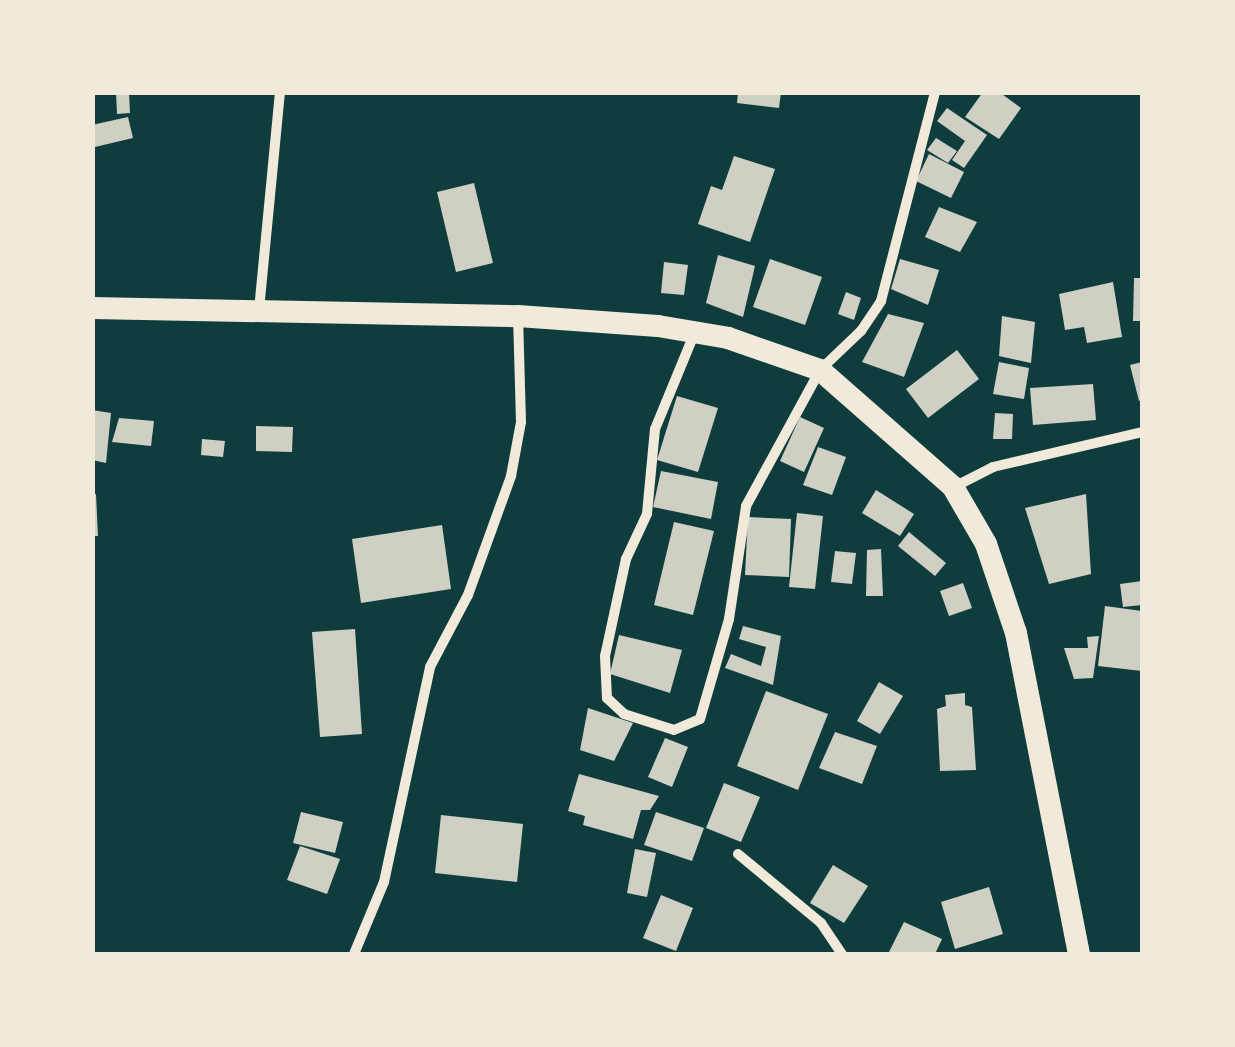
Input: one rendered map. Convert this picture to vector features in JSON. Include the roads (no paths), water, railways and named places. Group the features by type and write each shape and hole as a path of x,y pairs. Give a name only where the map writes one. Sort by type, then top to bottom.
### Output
{"main road":[{"path":"92,308 518,316 695,332 820,370 954,488 986,544 1016,633 1079,954"}],"street":[{"path":"258,311 280,92"},
{"path":"695,332 654,430 647,514 626,559 605,656 607,698 624,714 674,730 700,718 728,619 746,506 820,370 861,331 880,302 935,92"},
{"path":"354,954 384,882 430,668 468,594 510,476 521,422 518,316"},
{"path":"954,488 993,468 1142,432"},
{"path":"738,854 821,923 842,954"}]}
